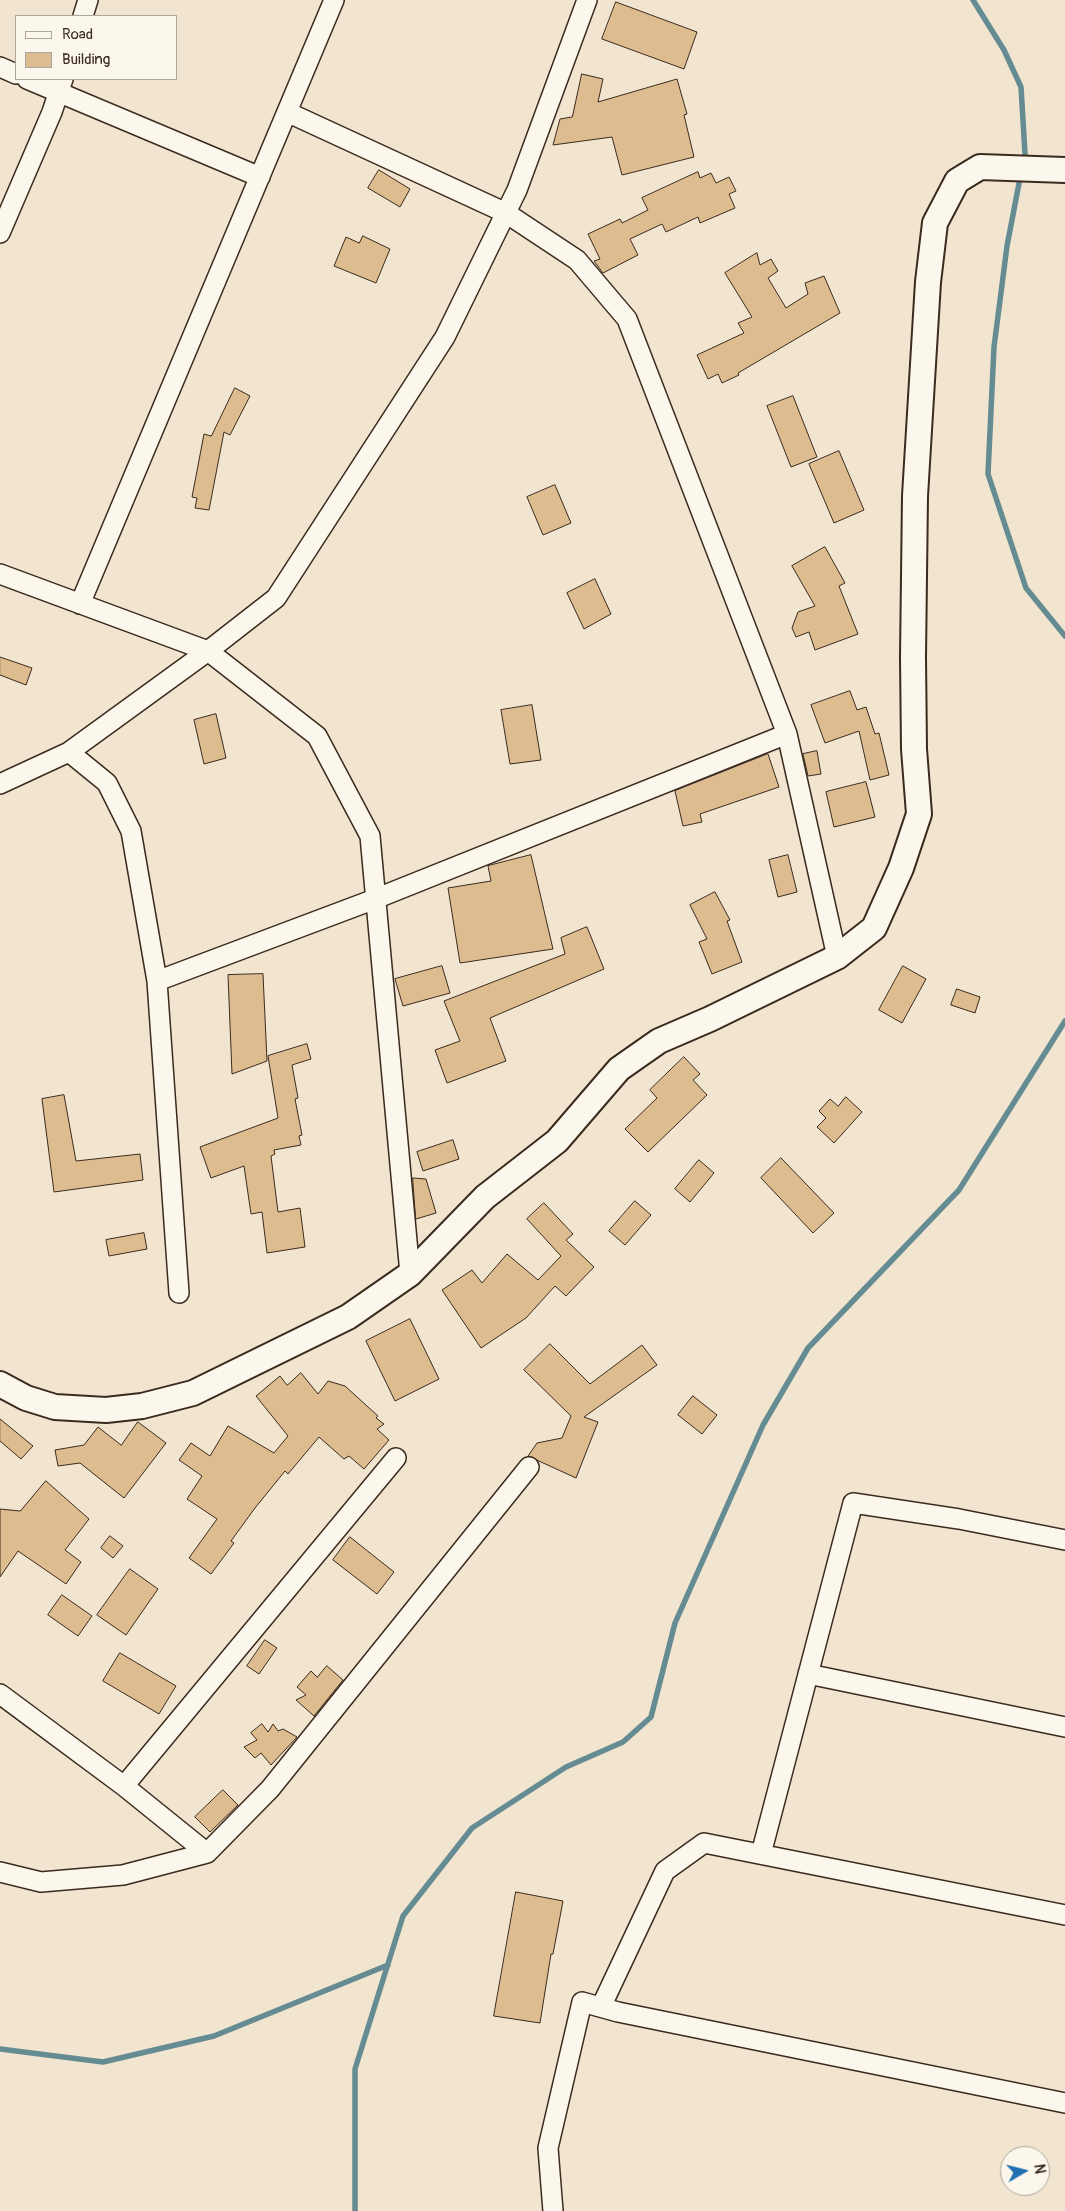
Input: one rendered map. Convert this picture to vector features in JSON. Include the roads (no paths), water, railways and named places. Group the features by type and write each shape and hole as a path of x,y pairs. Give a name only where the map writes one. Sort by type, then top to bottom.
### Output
{"street":[{"path":"83,15 88,0"},
{"path":"80,604 334,0"},
{"path":"0,784 69,752 208,651 276,598 445,337 517,190 587,0"},
{"path":"0,67 15,74"},
{"path":"31,80 60,86 260,177"},
{"path":"0,233 60,86"},
{"path":"287,112 506,213 578,260 627,319 787,734 837,957"},
{"path":"0,1384 26,1398 55,1407 106,1410 142,1406 193,1393 348,1317 410,1274 485,1197 557,1141 619,1069 659,1040 710,1019 837,957 874,928 901,868 919,814 914,749 915,496 928,282 935,223 957,181 980,167 1065,170"},
{"path":"0,574 208,651 317,736 370,836 410,1274"},
{"path":"157,981 375,899 787,734"},
{"path":"69,752 107,783 131,831 157,981 179,1293"},
{"path":"124,1786 396,1458"},
{"path":"0,1872 41,1882 123,1875 207,1853 270,1789 529,1467"},
{"path":"761,1854 853,1503 959,1519 1065,1540"},
{"path":"808,1674 1065,1727"},
{"path":"0,1694 124,1786 207,1853"},
{"path":"601,2007 665,1870 704,1843 1065,1915"},
{"path":"553,2211 548,2148 582,2002 1065,2103"}],"waterway":[{"path":"973,0 1004,50 1021,87 1025,154 1023,164"},
{"path":"1021,173 1007,246 994,347 988,474 1026,588 1065,636"},
{"path":"355,2211 355,2069 403,1916 472,1828 566,1767 623,1742 651,1717 675,1623 763,1425 808,1348 959,1190 1065,1021"},
{"path":"0,2049 103,2062 214,2036 388,1965"}]}
